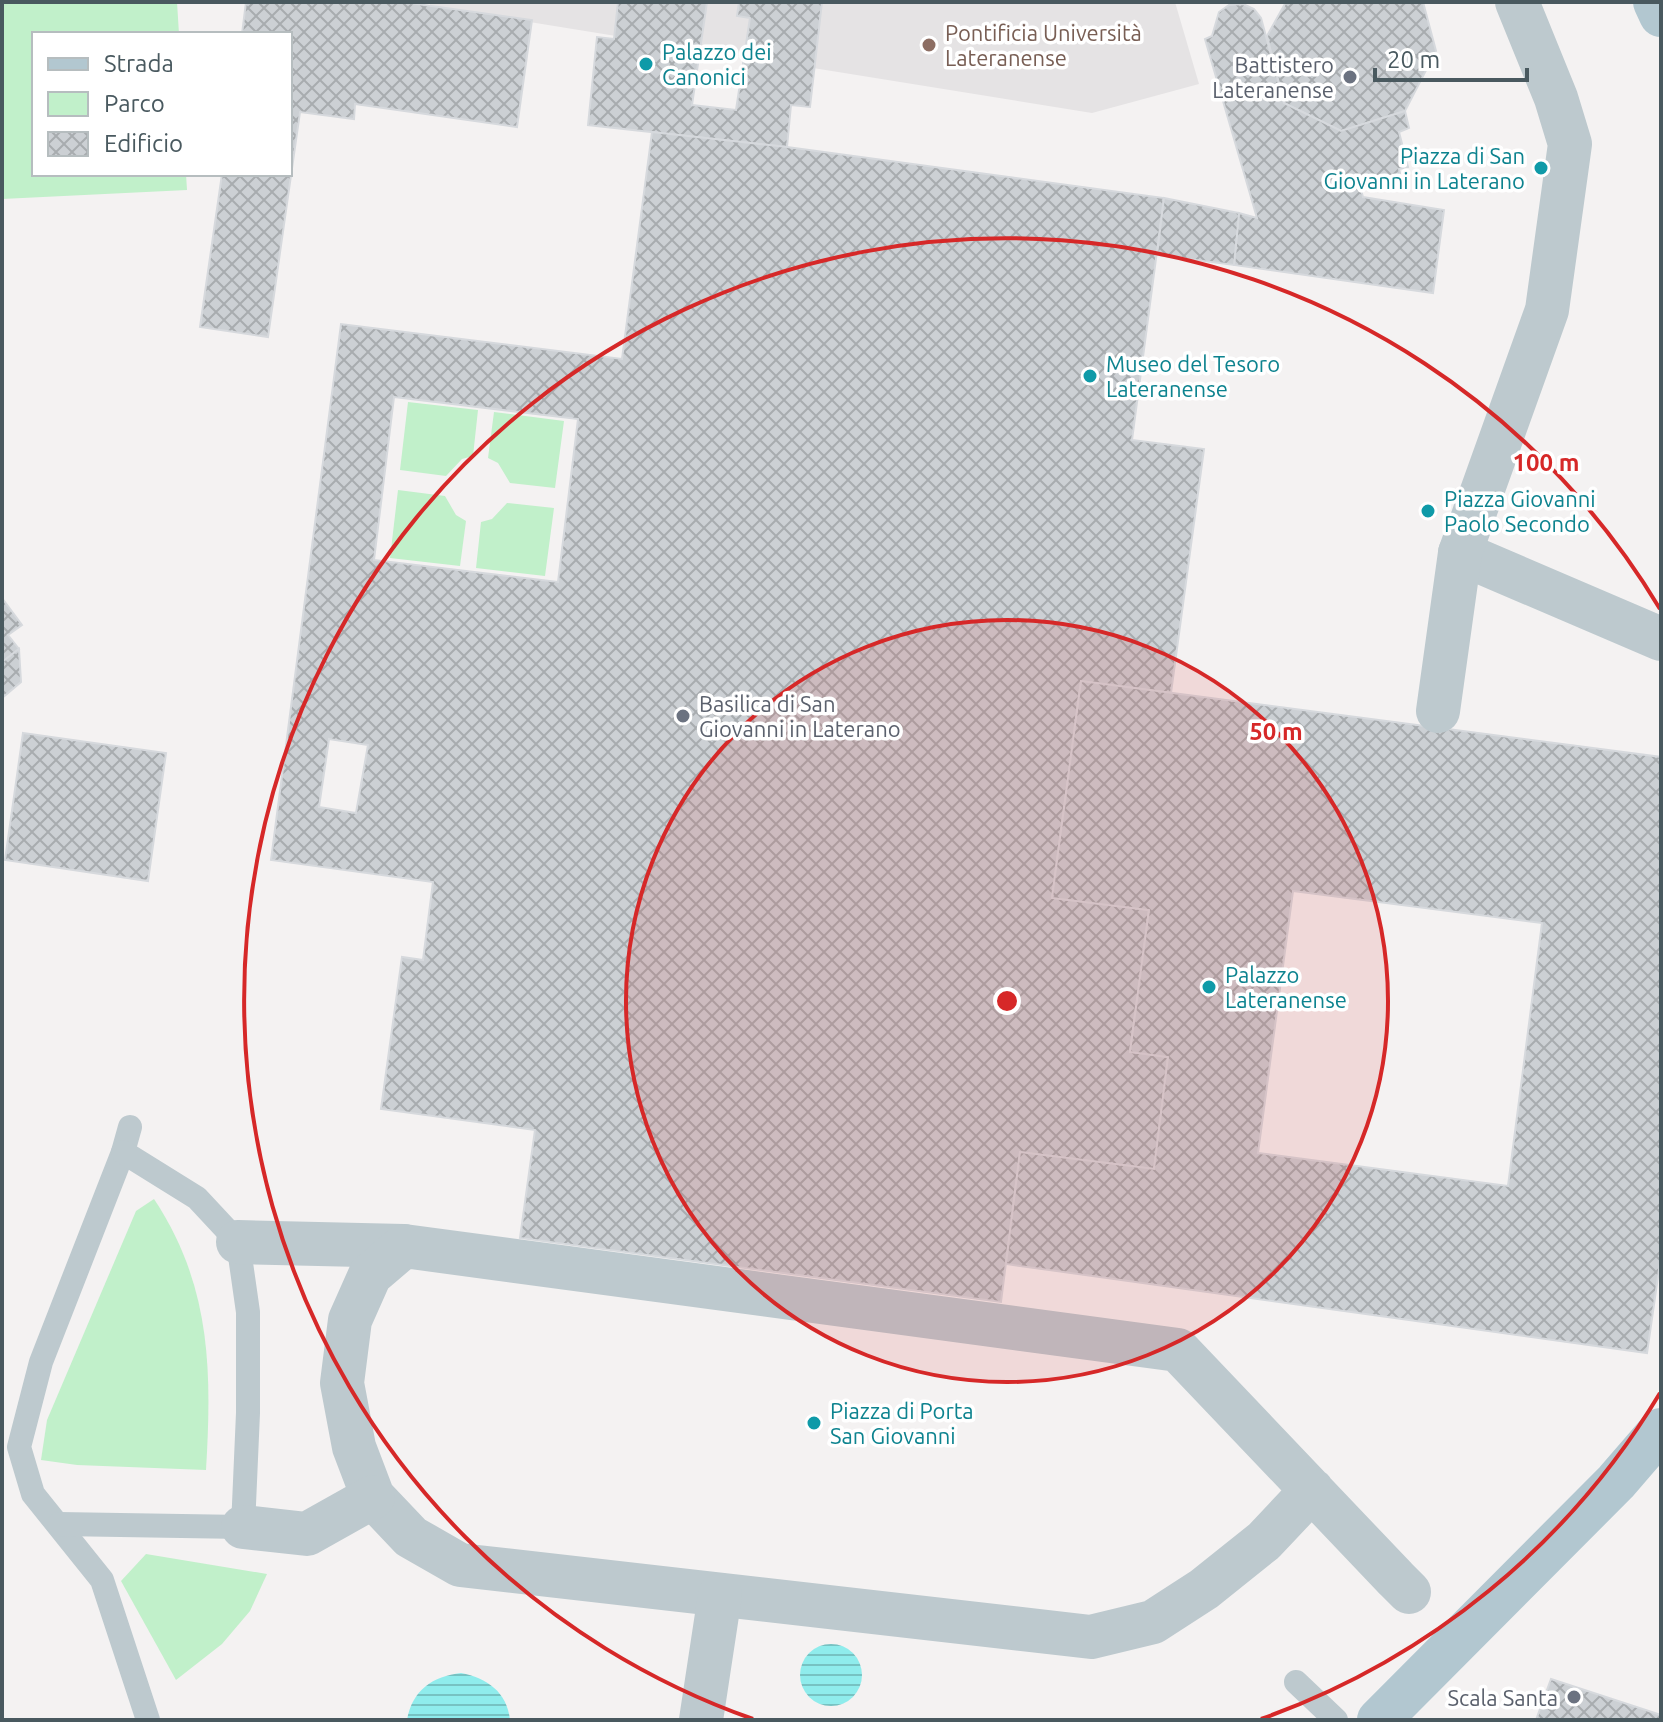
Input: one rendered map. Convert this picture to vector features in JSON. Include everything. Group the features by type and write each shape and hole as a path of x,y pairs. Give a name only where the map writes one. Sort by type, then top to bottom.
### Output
{"main road":[{"path":"1655,2 1661,15"},
{"path":"1379,1720 1616,1482 1661,1430"},
{"path":"1616,1482 1661,1453"}],"street":[{"path":"1438,711 1460,553 1547,310 1570,144 1556,98 1517,2"},
{"path":"1460,553 1661,639"},
{"path":"238,1242 404,1246 1178,1350 1409,1592"},
{"path":"404,1246 370,1275 350,1320 342,1383 354,1447 373,1497 411,1537 460,1565 1091,1637 1153,1622 1204,1589 1264,1541 1312,1490"},
{"path":"243,1527 307,1534 373,1497"},
{"path":"701,1720 720,1595"}],"lane":[{"path":"130,1127 41,1362 19,1447 33,1494 102,1580 148,1720"},
{"path":"59,1524 243,1527 248,1312 238,1242 197,1198 123,1152"},
{"path":"1296,1682 1336,1720"}],"shaded area":[{"name":"Pontificia Università Lateranense","path":"430,2 1175,2 1199,84 1092,113 430,6"}],"green space":[{"path":"2,2 177,2 179,32 32,32 32,176 186,176 187,190 2,199"},
{"path":"408,402 478,410 473,456 462,459 446,476 400,470"},
{"path":"494,412 564,421 555,488 510,483 498,463 488,458"},
{"path":"398,490 445,496 456,515 466,521 460,566 390,558"},
{"path":"507,503 554,508 545,576 476,568 481,522 492,519"},
{"path":"154,1199 173,1231 187,1264 204,1329 208,1398 206,1470 77,1465 41,1460 47,1420 136,1211"},
{"path":"146,1554 267,1574 250,1611 222,1644 176,1680 121,1581"}],"water":[{"path":"831,1644 843,1646 853,1653 860,1663 860,1687 853,1697 843,1704 831,1706 819,1704 809,1697 802,1687 800,1675 802,1663 809,1653 819,1646"},
{"path":"461,1673 494,1688 505,1702 510,1720 407,1720 414,1700 425,1686 441,1677"}],"building":[{"path":"246,2 403,2 532,20 517,127 355,104 354,119 300,112 292,168 292,32 242,32"},
{"name":"Palazzo dei Canonici","path":"618,2 707,2 692,105 736,110 750,18 737,16 739,2 822,2 810,107 791,105 787,147 588,125 597,37 614,39"},
{"name":"Battistero Lateranense","path":"1286,2 1423,2 1436,51 1405,111 1341,131 1284,103 1267,36"},
{"path":"1243,4 1254,9 1261,18 1284,103 1341,131 1405,111 1409,128 1399,132 1408,167 1399,169 1401,177 1361,190 1363,197 1444,210 1433,293 1234,265 1239,213 1257,218 1205,39 1212,36 1219,12 1229,5"},
{"name":"Basilica di San Giovanni in Laterano","path":"652,132 1164,198 1132,440 1204,449 1171,693 1081,681 1052,898 1149,910 1130,1052 1168,1057 1154,1169 1020,1152 1001,1302 520,1238 535,1130 381,1109 402,957 423,960 433,882 271,860 341,324 622,359","holes":["394,397 578,419 558,582 374,560","329,739 368,745 356,813 319,807"]},
{"path":"222,176 291,176 268,337 200,327"},
{"path":"1164,198 1239,213 1234,265 1157,255"},
{"path":"2,598 22,625 8,635 19,649 2,662"},
{"path":"19,649 21,682 2,698 2,662"},
{"name":"Palazzo Lateranense","path":"1081,681 1661,757 1661,1256 1647,1353 1006,1264 1020,1152 1154,1169 1168,1057 1130,1052 1149,910 1052,898","holes":["1293,891 1542,923 1508,1186 1258,1153"]},
{"path":"23,733 166,753 148,881 5,860"},
{"name":"Scala Santa","path":"1551,1679 1661,1715 1661,1720 1536,1720"}],"place":[{"name":"Pontificia Università Lateranense","path":"929,45"},
{"name":"Palazzo dei Canonici","path":"646,64"},
{"name":"Battistero Lateranense","path":"1350,77"},
{"name":"Piazza di San Giovanni in Laterano","path":"1541,168"},
{"name":"Museo del Tesoro Lateranense","path":"1090,376"},
{"name":"Piazza Giovanni Paolo Secondo","path":"1428,511"},
{"name":"Basilica di San Giovanni in Laterano","path":"683,716"},
{"name":"Palazzo Lateranense","path":"1209,987"},
{"name":"Piazza di Porta San Giovanni","path":"814,1423"},
{"name":"Scala Santa","path":"1574,1697"}]}
